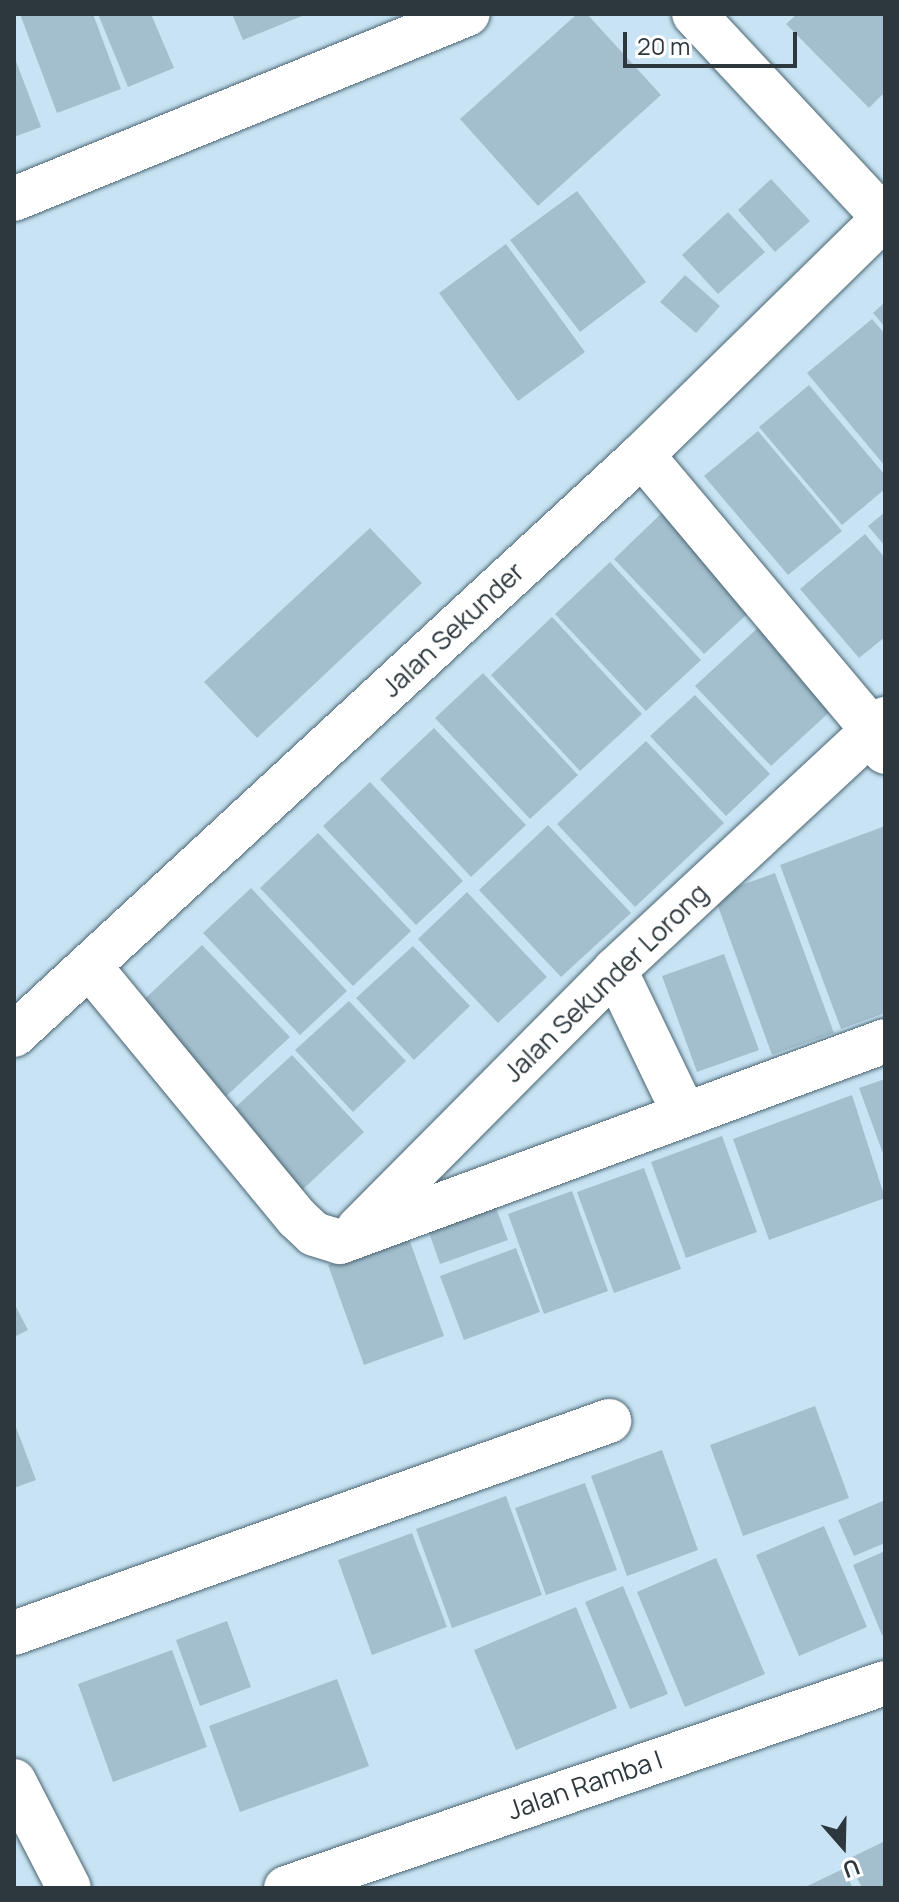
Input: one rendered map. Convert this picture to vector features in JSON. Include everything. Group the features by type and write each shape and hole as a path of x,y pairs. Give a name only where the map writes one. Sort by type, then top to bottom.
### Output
{"street":[{"path":"14,199 468,14"},
{"path":"694,14 884,218"},
{"name":"Jalan Sekunder","path":"14,1035 642,455 884,218"},
{"name":"Jalan Sekunder Lorong","path":"346,1242 615,970 881,734 642,455"},
{"path":"90,967 297,1218 314,1234 346,1242 683,1111 885,1041"},
{"path":"615,970 683,1111"},
{"path":"14,1633 609,1421"},
{"name":"Jalan Ramba I","path":"286,1888 885,1683"},
{"path":"14,1781 69,1888"}],"building":[{"path":"20,14 93,14 121,89 57,113"},
{"path":"98,14 151,14 174,68 128,87"},
{"path":"232,14 307,14 243,40"},
{"path":"577,14 587,14 661,95 538,206 460,119"},
{"path":"797,14 885,14 885,92 869,108 786,24"},
{"path":"14,56 41,127 14,137"},
{"path":"771,179 810,221 775,252 738,210"},
{"path":"577,191 646,282 580,332 510,240"},
{"path":"728,212 765,252 718,294 682,255"},
{"path":"506,244 585,352 518,401 439,293"},
{"path":"685,275 720,306 696,333 660,302"},
{"path":"885,302 885,327 873,313"},
{"path":"872,319 885,334 885,466 807,373"},
{"path":"809,385 885,475 885,489 842,525 759,427"},
{"path":"758,431 842,531 788,575 704,476"},
{"path":"665,510 756,606 704,654 614,559"},
{"path":"885,512 885,546 868,526"},
{"path":"370,528 422,583 257,738 204,682"},
{"path":"865,534 885,558 885,637 859,658 800,589"},
{"path":"610,562 701,660 646,711 555,614"},
{"path":"552,617 642,714 580,771 491,675"},
{"path":"761,625 836,706 771,766 695,686"},
{"path":"483,673 578,775 530,819 435,718"},
{"path":"695,695 770,774 726,816 650,736"},
{"path":"434,728 526,825 471,877 380,779"},
{"path":"646,741 724,823 635,907 557,824"},
{"path":"370,782 463,881 416,925 323,826"},
{"path":"548,825 631,913 561,977 479,890"},
{"path":"885,826 885,1013 841,1029 780,865"},
{"path":"318,833 411,931 353,986 260,888"},
{"path":"775,873 834,1033 772,1055 714,895"},
{"path":"251,888 347,991 300,1035 203,933"},
{"path":"467,892 547,977 498,1023 418,939"},
{"path":"202,945 290,1037 221,1101 134,1009"},
{"path":"413,946 470,1006 414,1060 356,998"},
{"path":"724,954 759,1050 697,1072 662,976"},
{"path":"349,1001 406,1061 353,1112 295,1050"},
{"path":"292,1055 364,1132 299,1193 226,1116"},
{"path":"885,1079 885,1159 859,1088"},
{"path":"852,1095 885,1198 769,1240 733,1139"},
{"path":"722,1136 757,1232 686,1258 651,1162"},
{"path":"644,1168 681,1269 614,1293 577,1192"},
{"path":"572,1191 608,1291 544,1314 508,1214"},
{"path":"493,1200 508,1240 440,1264 426,1224"},
{"path":"408,1236 444,1336 364,1365 328,1265"},
{"path":"516,1248 540,1312 464,1340 440,1276"},
{"path":"14,1303 28,1330 14,1337"},
{"path":"815,1406 849,1498 743,1536 710,1445"},
{"path":"14,1422 36,1480 14,1488"},
{"path":"662,1450 698,1550 627,1576 591,1476"},
{"path":"585,1483 617,1570 546,1595 515,1508"},
{"path":"506,1496 542,1595 452,1628 416,1529"},
{"path":"885,1500 885,1543 854,1556 838,1520"},
{"path":"824,1526 867,1627 799,1656 756,1555"},
{"path":"412,1533 447,1627 372,1655 338,1560"},
{"path":"885,1551 885,1634 882,1635 853,1565"},
{"path":"716,1558 765,1674 685,1707 637,1592"},
{"path":"623,1586 668,1694 630,1709 585,1602"},
{"path":"576,1607 617,1708 516,1750 474,1650"},
{"path":"227,1621 251,1687 200,1706 176,1640"},
{"path":"172,1650 207,1747 113,1782 78,1684"},
{"path":"337,1679 369,1766 240,1812 209,1726"},
{"path":"885,1841 885,1888 862,1888 848,1859"},
{"path":"843,1869 853,1888 803,1888"}]}
